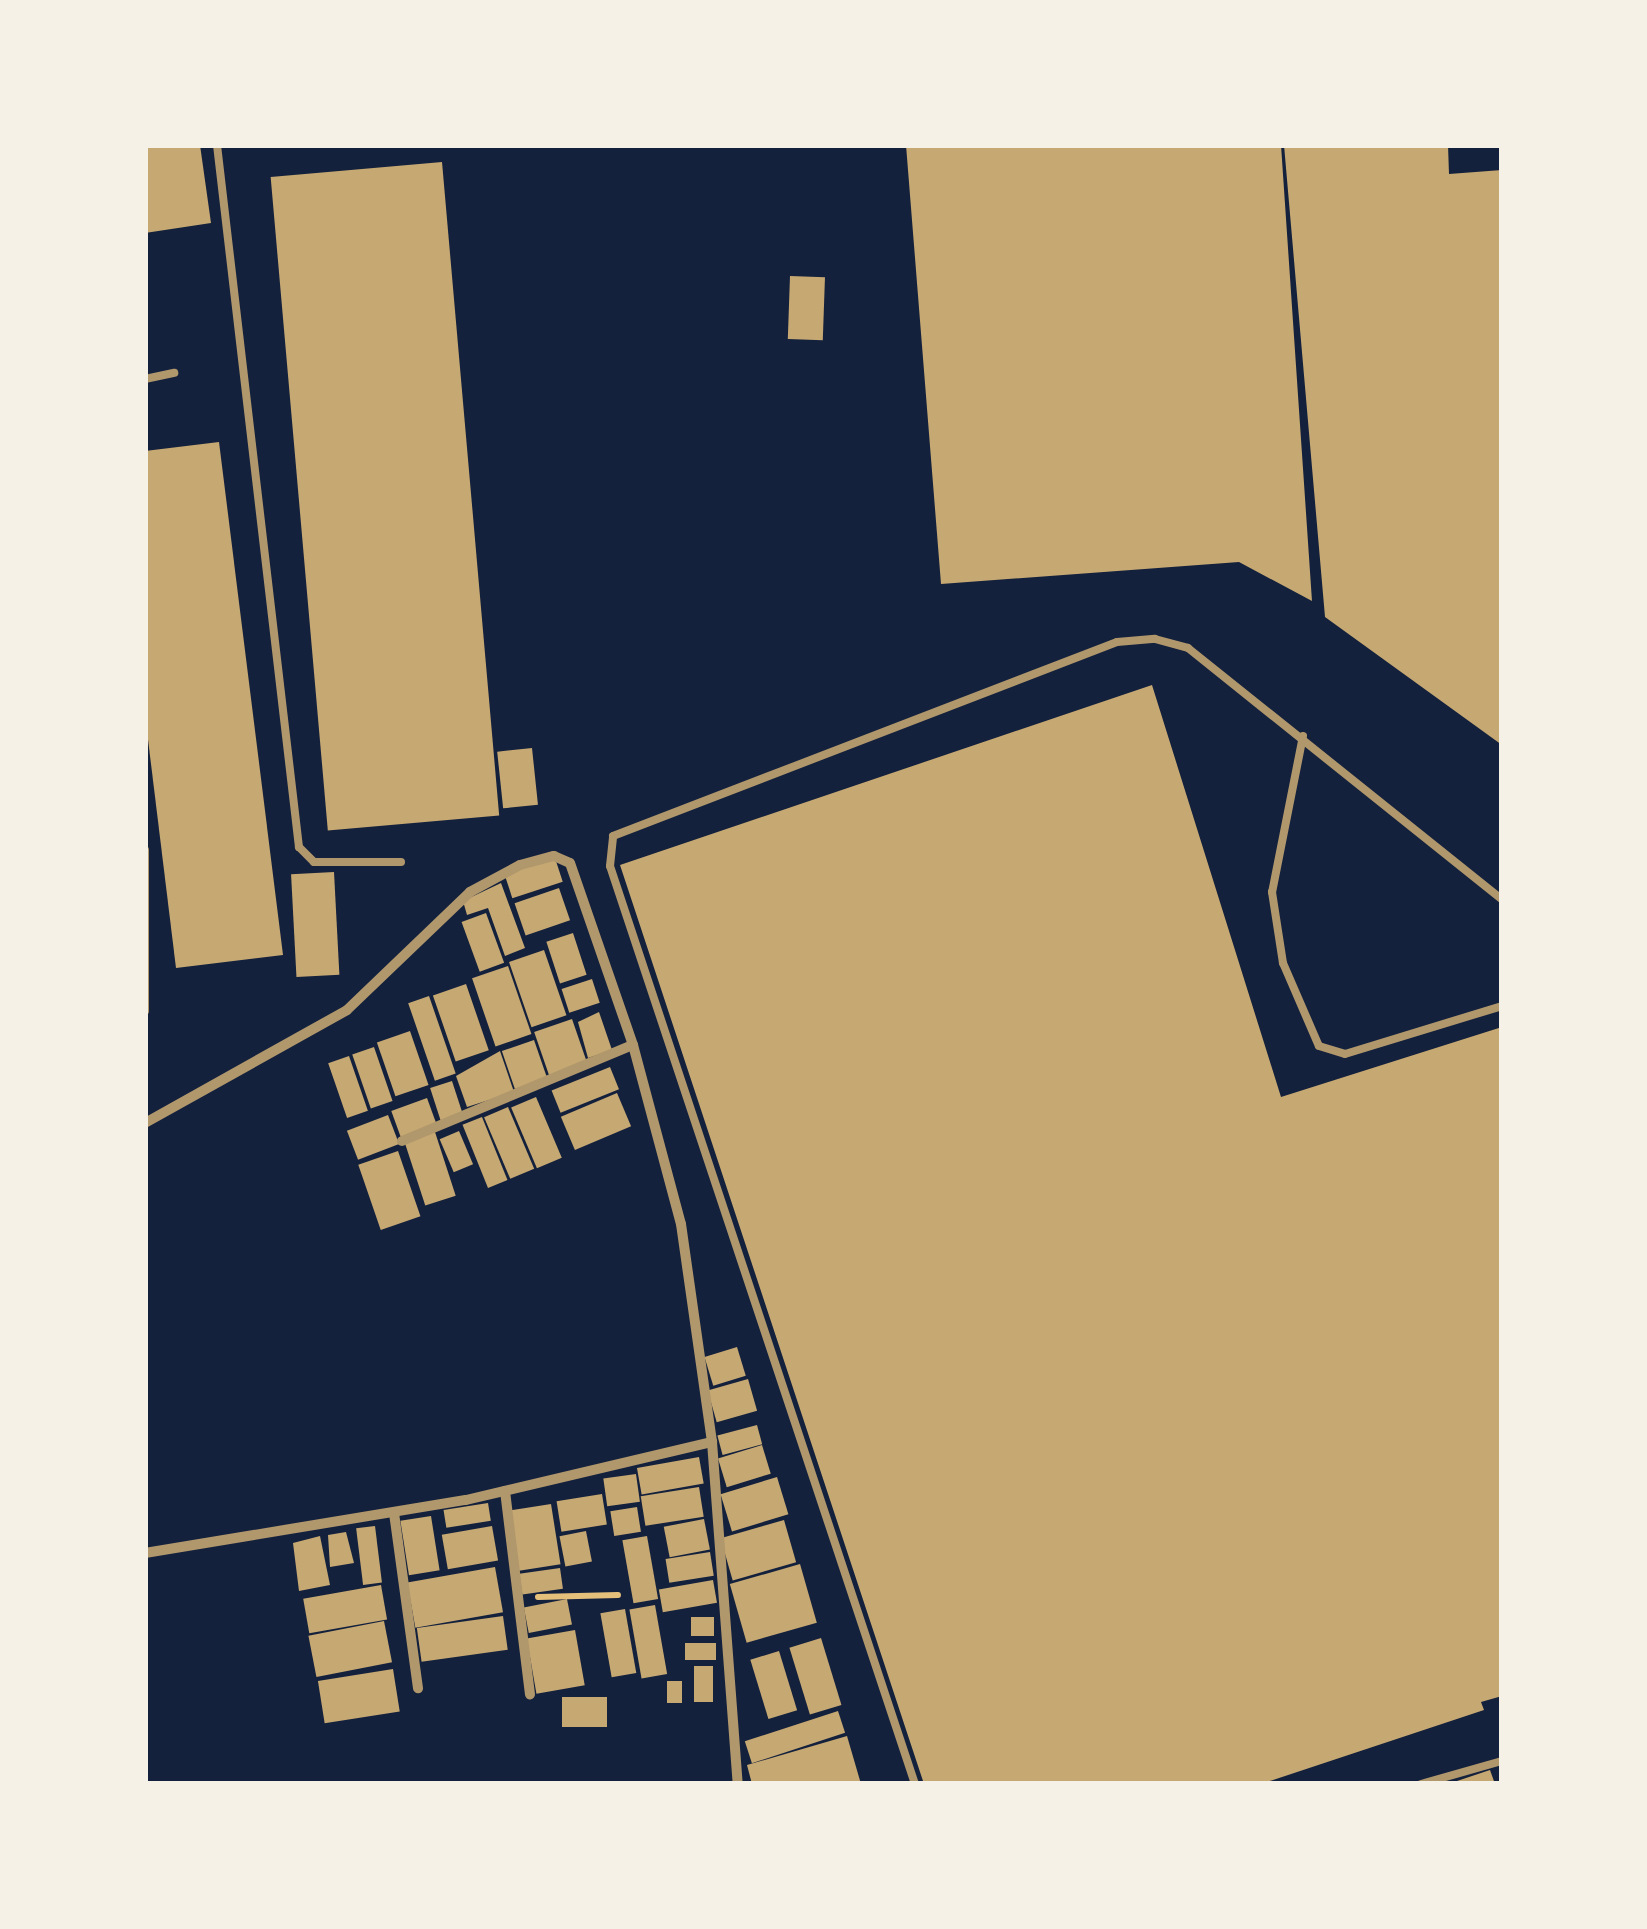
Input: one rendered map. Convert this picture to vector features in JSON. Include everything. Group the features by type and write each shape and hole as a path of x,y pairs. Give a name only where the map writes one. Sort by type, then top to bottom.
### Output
{"street":[{"path":"145,1123 347,1010 450,906 554,856 576,879 634,1045 681,1224 712,1442 738,1784"},
{"path":"402,1141 634,1045"},
{"path":"145,1552 394,1513 712,1442"},
{"path":"505,1491 530,1694"},
{"path":"394,1513 418,1688"}],"lane":[{"path":"217,145 299,847 314,862 402,862"},
{"path":"145,380 174,374"},
{"path":"915,1784 610,866 613,836 1117,642 1188,648 1303,736 1502,900"},
{"path":"1303,736 1272,892 1283,962 1318,1046 1344,1054 1502,1006"},
{"path":"145,850 145,1012"},
{"path":"1421,1784 1502,1761"}],"path":[{"path":"517,1598 618,1595"}],"building":[{"path":"145,145 200,145 211,223 145,233"},
{"path":"906,145 1281,145 1312,601 1239,562 941,584"},
{"path":"1284,145 1448,145 1449,174 1502,170 1502,745 1325,617"},
{"path":"442,162 499,816 328,830 271,177"},
{"path":"790,276 825,277 823,340 788,339"},
{"path":"219,442 283,955 176,968 145,715 145,451"},
{"path":"1152,685 1281,1097 1502,1027 1502,1696 1481,1702 1484,1710 1261,1784 924,1784 620,865"},
{"path":"532,748 538,805 503,808 497,752"},
{"path":"555,858 563,882 512,898 505,874"},
{"path":"334,872 339,975 296,977 291,874"},
{"path":"501,883 525,948 505,956 488,908 467,915 463,901"},
{"path":"559,888 570,920 526,935 515,903"},
{"path":"486,913 504,963 480,972 462,922"},
{"path":"573,933 587,975 560,983 546,942"},
{"path":"544,950 566,1015 531,1027 509,962"},
{"path":"508,966 531,1034 496,1046 472,978"},
{"path":"592,979 600,1003 569,1013 562,989"},
{"path":"466,984 489,1050 456,1062 433,995"},
{"path":"429,996 456,1074 435,1081 408,1003"},
{"path":"599,1012 612,1050 588,1058 578,1022"},
{"path":"572,1019 587,1062 549,1076 534,1032"},
{"path":"410,1031 429,1085 395,1096 377,1042"},
{"path":"534,1040 547,1078 515,1089 502,1051"},
{"path":"374,1047 393,1101 371,1108 352,1054"},
{"path":"500,1051 514,1092 467,1107 456,1076"},
{"path":"349,1056 368,1111 347,1118 328,1063"},
{"path":"610,1067 619,1089 561,1113 552,1091"},
{"path":"452,1081 463,1114 441,1121 430,1088"},
{"path":"617,1093 631,1126 575,1150 561,1117"},
{"path":"536,1097 562,1158 537,1168 511,1108"},
{"path":"427,1098 437,1126 402,1139 391,1111"},
{"path":"508,1107 534,1169 510,1179 484,1117"},
{"path":"388,1115 399,1144 358,1160 347,1131"},
{"path":"482,1117 507,1180 488,1188 463,1125"},
{"path":"459,1131 473,1164 454,1172 440,1139"},
{"path":"435,1132 456,1196 425,1206 405,1142"},
{"path":"398,1151 420,1216 381,1230 358,1165"},
{"path":"737,1347 746,1376 713,1386 704,1357"},
{"path":"748,1379 757,1411 717,1422 708,1391"},
{"path":"757,1425 762,1444 723,1455 717,1436"},
{"path":"762,1445 771,1474 727,1487 718,1458"},
{"path":"699,1457 704,1484 642,1495 637,1468"},
{"path":"636,1474 640,1502 607,1506 603,1479"},
{"path":"777,1477 788,1514 732,1532 721,1494"},
{"path":"699,1487 704,1517 645,1526 641,1496"},
{"path":"602,1494 607,1525 561,1532 557,1501"},
{"path":"488,1503 491,1521 446,1528 444,1510"},
{"path":"551,1504 561,1564 519,1571 510,1511"},
{"path":"637,1507 641,1532 614,1536 610,1511"},
{"path":"431,1516 440,1570 409,1575 400,1521"},
{"path":"704,1519 710,1549 670,1557 664,1527"},
{"path":"784,1520 796,1562 733,1580 721,1538"},
{"path":"375,1526 382,1583 363,1585 356,1528"},
{"path":"492,1526 498,1560 448,1569 442,1535"},
{"path":"586,1531 592,1561 565,1567 559,1536"},
{"path":"346,1532 354,1563 330,1567 328,1535"},
{"path":"320,1536 330,1585 299,1591 293,1543"},
{"path":"647,1536 658,1599 633,1603 622,1540"},
{"path":"710,1552 714,1576 669,1583 666,1559"},
{"path":"800,1564 817,1623 747,1643 730,1584"},
{"path":"495,1567 503,1612 415,1628 407,1582"},
{"path":"560,1568 563,1589 522,1595 519,1574"},
{"path":"713,1580 717,1603 663,1612 659,1590"},
{"path":"381,1585 387,1619 309,1633 303,1599"},
{"path":"567,1599 572,1625 529,1633 524,1607"},
{"path":"655,1605 667,1674 642,1678 629,1610"},
{"path":"625,1609 636,1673 612,1677 600,1613"},
{"path":"503,1616 508,1650 422,1662 417,1628"},
{"path":"691,1617 714,1617 714,1636 691,1636"},
{"path":"384,1621 392,1662 316,1677 308,1636"},
{"path":"575,1630 585,1685 536,1694 527,1639"},
{"path":"821,1638 841,1705 810,1715 789,1648"},
{"path":"685,1643 716,1643 716,1660 685,1660"},
{"path":"779,1651 797,1710 768,1719 750,1660"},
{"path":"694,1666 713,1666 713,1702 694,1702"},
{"path":"393,1669 400,1711 325,1723 318,1681"},
{"path":"667,1681 682,1681 682,1703 667,1703"},
{"path":"562,1697 607,1697 607,1727 562,1727"},
{"path":"838,1711 845,1733 752,1763 745,1741"},
{"path":"847,1736 861,1784 752,1784 747,1765"},
{"path":"1490,1770 1495,1784 1451,1784 1451,1783"}]}
